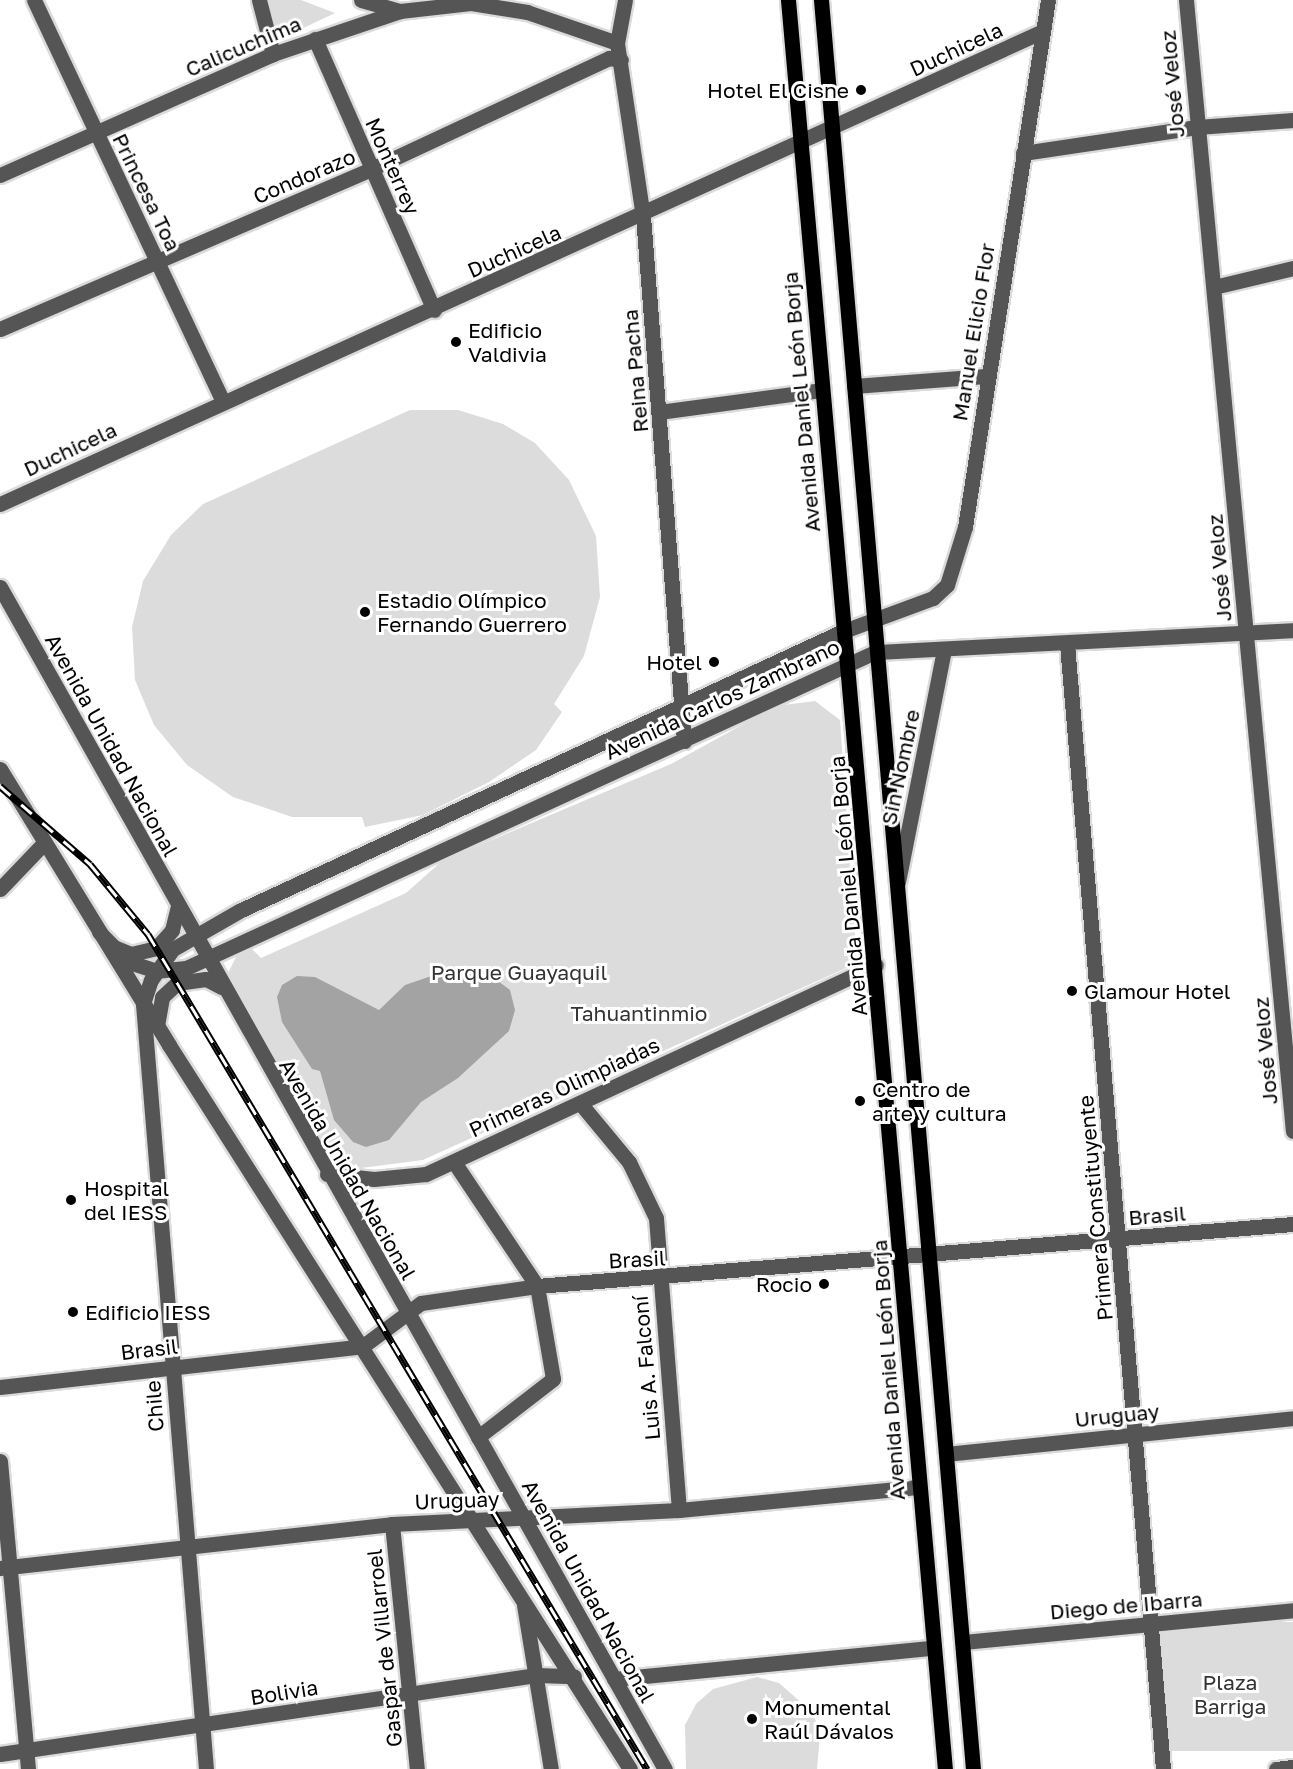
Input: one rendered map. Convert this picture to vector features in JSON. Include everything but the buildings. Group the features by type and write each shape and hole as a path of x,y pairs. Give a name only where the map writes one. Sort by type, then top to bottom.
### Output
{"main road":[{"name":"Avenida Daniel León Borja","path":"788,0 802,145 841,632 876,965 918,1487 945,1769"},
{"path":"821,0 854,386 871,620 973,1769"}],"street":[{"name":"Princesa Toa","path":"34,0 223,401"},
{"path":"259,0 273,54"},
{"path":"361,0 402,5"},
{"name":"Reina Pacha","path":"625,0 617,43 643,216 684,741"},
{"name":"Manuel Elicio Flor","path":"871,620 933,598 956,566 1048,0"},
{"name":"José Veloz","path":"1186,0 1246,633 1287,980 1293,1131"},
{"name":"Calicuchima","path":"0,175 273,54 402,5 471,3 527,12 617,43"},
{"name":"Duchicela","path":"0,504 223,401 434,310 802,145 1043,31"},
{"name":"Monterrey","path":"315,39 434,310"},
{"name":"Condorazo","path":"0,328 372,169 609,58 621,60"},
{"path":"1023,153 1197,127 1293,120"},
{"path":"1214,287 1293,268"},
{"path":"854,386 986,376"},
{"path":"659,412 821,390"},
{"name":"Avenida Unidad Nacional","path":"0,587 178,906 206,961 406,1313 527,1520 665,1769"},
{"name":"Avenida Carlos Zambrano","path":"193,934 871,620"},
{"name":"Avenida Carlos Zambrano","path":"156,971 206,961 875,651 1067,644 1293,630"},
{"name":"Primera Constituyente","path":"1067,644 1163,1769"},
{"name":"Sin Nombre","path":"896,893 944,650"},
{"path":"0,769 143,1004 574,1676 630,1769"},
{"path":"0,889 44,843"},
{"path":"99,932 115,947 147,953 172,930 178,906"},
{"path":"99,932 129,962 156,971"},
{"path":"143,1004 156,971 193,934"},
{"name":"Primeras Olimpiadas","path":"327,1174 374,1179 426,1174 876,965"},
{"path":"157,1026 162,997 177,984 206,979 221,987"},
{"name":"Chile","path":"143,1004 206,1769"},
{"name":"Luis A. Falconí","path":"580,1102 646,1190 656,1218 680,1510"},
{"path":"454,1162 537,1286 553,1379 478,1437"},
{"name":"Brasil","path":"0,1387 363,1346 421,1302 537,1286 660,1280 1293,1224"},
{"name":"Uruguay","path":"946,1454 1293,1418"},
{"path":"0,1461 4,1567 28,1769"},
{"name":"Uruguay","path":"4,1567 392,1524 527,1520 680,1510 918,1487"},
{"name":"Gaspar de Villarroel","path":"392,1524 417,1769"},
{"path":"523,1599 551,1769"},
{"name":"Diego de Ibarra","path":"963,1642 1293,1610"},
{"path":"614,1680 932,1648"},
{"name":"Bolivia","path":"0,1754 204,1726 536,1675 574,1676"},
{"path":"1276,1769 1293,1767"}],"green space":[{"path":"266,0 301,0 335,13 274,42"},
{"name":"Estadio Olímpico Fernando Guerrero","path":"410,410 458,410 503,424 535,443 569,480 596,536 600,597 584,656 554,704 562,712 536,750 489,782 423,815 365,827 362,817 292,817 233,797 187,765 154,725 135,680 132,627 143,581 171,535 203,504"},
{"name":"Parque Guayaquil","path":"815,701 840,720 857,963 423,1160 361,1168 337,1163 226,977 237,955 251,948 261,958 406,893 442,861 671,764 776,706"},
{"name":"Plaza Barriga","path":"1159,1622 1293,1622 1293,1751 1159,1751"},
{"name":"Monumental Raúl Dávalos","path":"757,1677 779,1683 813,1713 820,1735 817,1769 686,1769 685,1725 696,1704 713,1689"}],"shaded area":[{"path":"446,971 491,976 510,990 515,1010 509,1031 458,1078 421,1102 389,1140 366,1147 353,1142 334,1120 320,1071 312,1069 282,1022 277,997 282,985 297,976 315,977 379,1010 405,985"}],"railway":[{"path":"0,786 90,864 148,934 647,1769"}],"place":[{"name":"Hotel El Cisne","path":"861,90"},
{"name":"Edificio Valdivia","path":"456,342"},
{"name":"Estadio Olímpico Fernando Guerrero","path":"365,612"},
{"name":"Hotel","path":"714,662"},
{"name":"Glamour Hotel","path":"1072,991"},
{"name":"Centro de arte y cultura","path":"860,1101"},
{"name":"Hospital del IESS","path":"71,1200"},
{"name":"Rocio","path":"824,1284"},
{"name":"Edificio IESS","path":"73,1312"},
{"name":"Monumental Raúl Dávalos","path":"752,1719"}],"park label":[{"name":"Tahuantinmio","path":"639,1013"}]}
